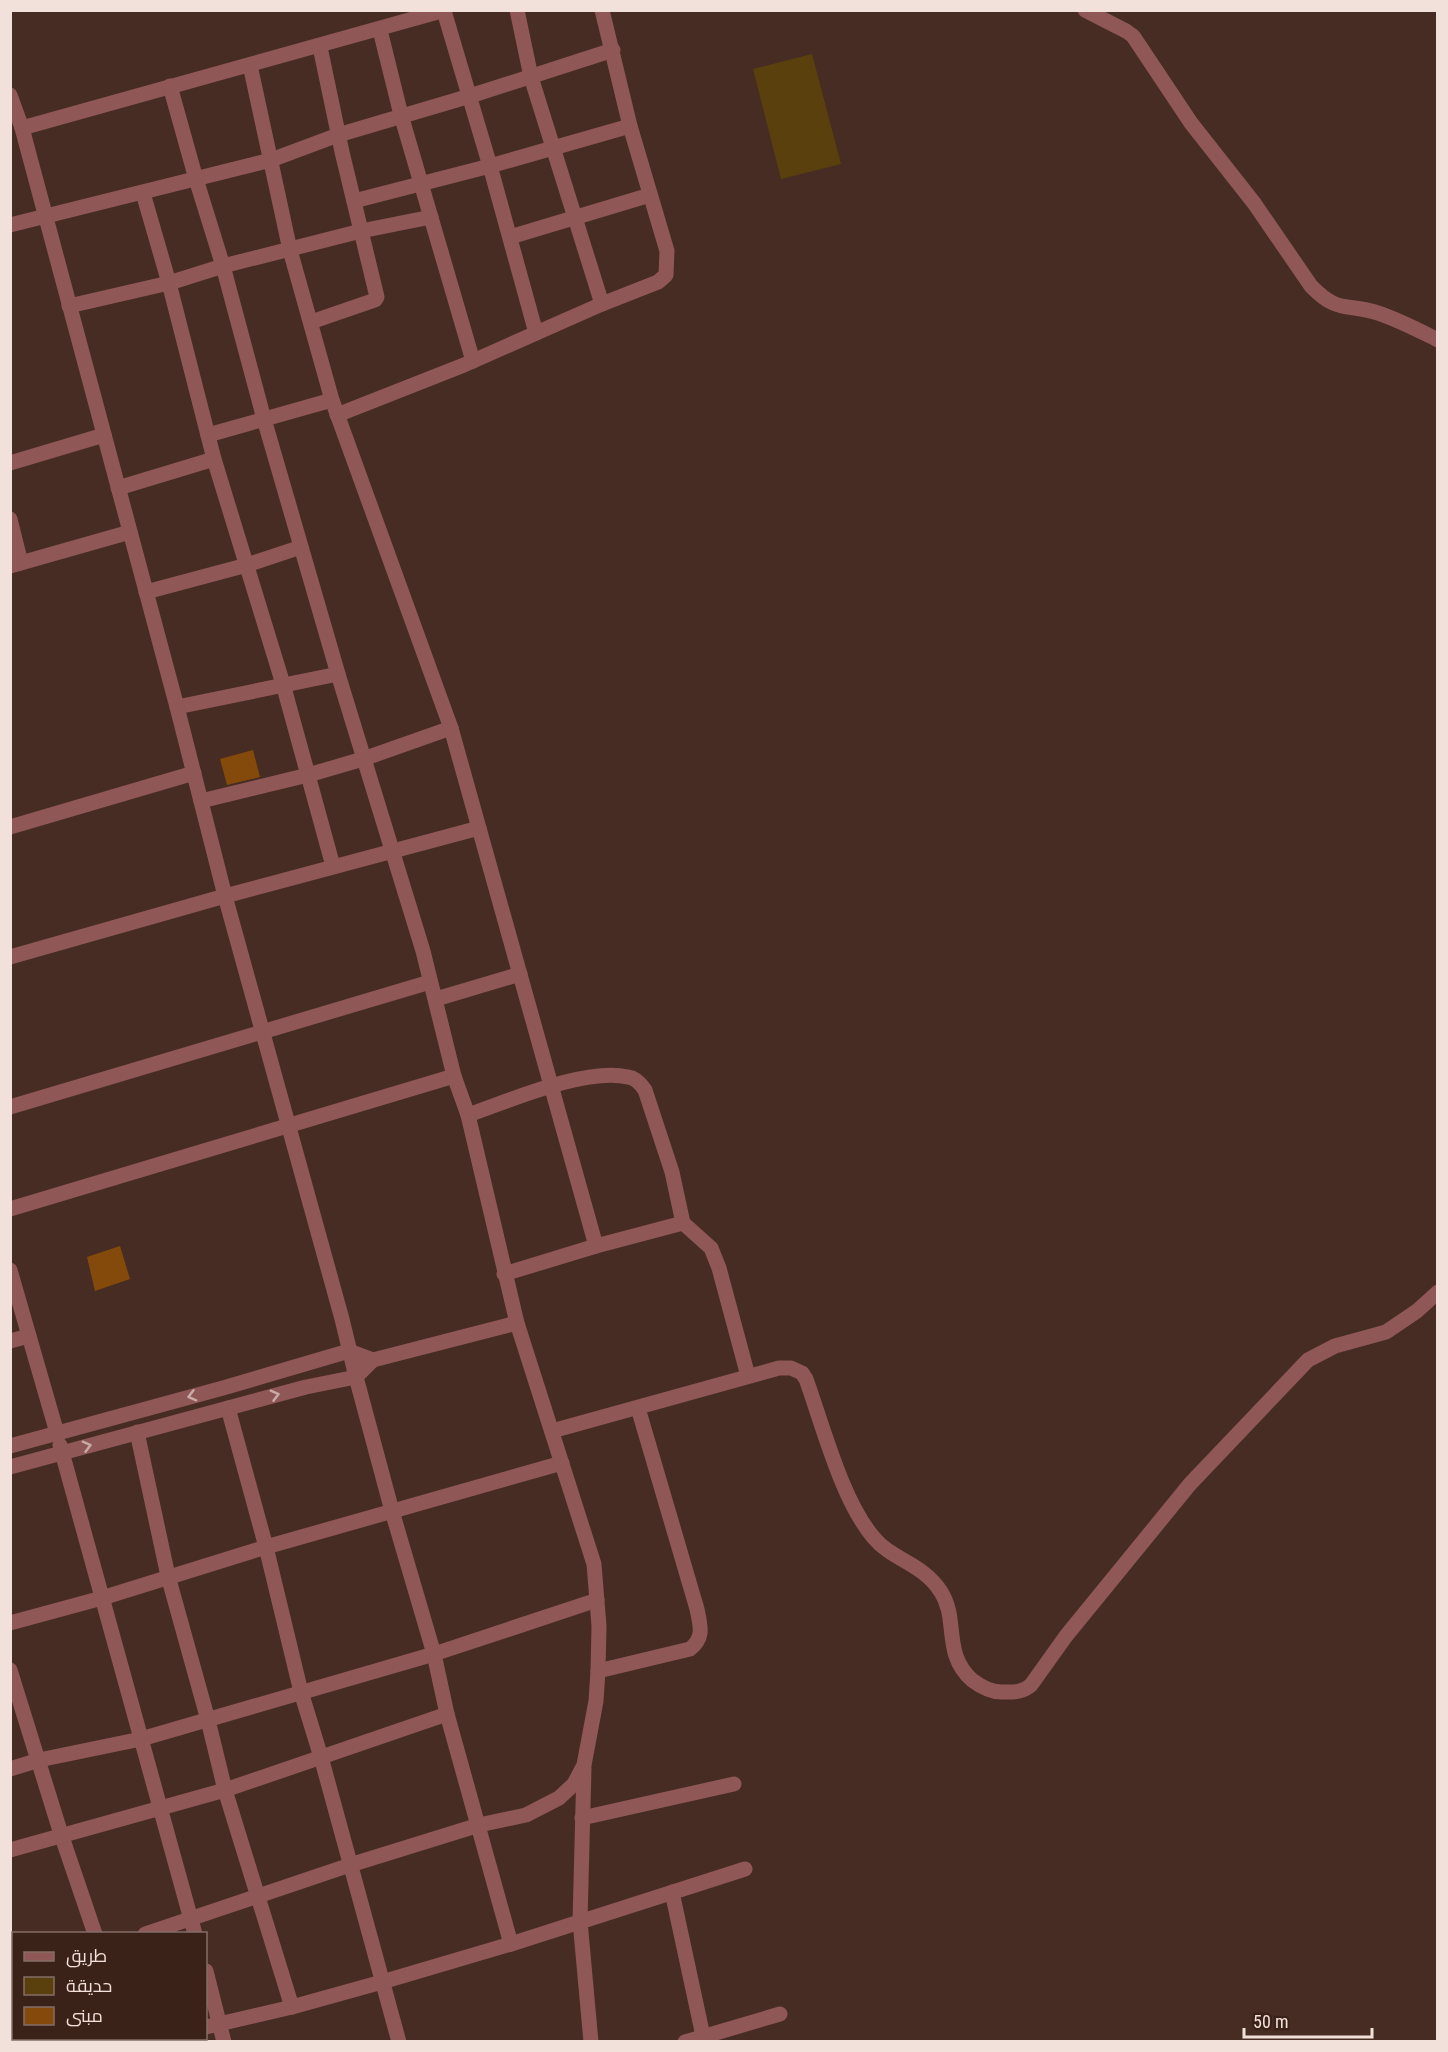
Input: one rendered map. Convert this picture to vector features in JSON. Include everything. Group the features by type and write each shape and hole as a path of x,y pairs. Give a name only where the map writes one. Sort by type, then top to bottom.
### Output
{"street":[{"path":"22,128 320,47 444,10 536,333"},
{"path":"517,10 531,77 602,304"},
{"path":"208,435 264,419 335,407 473,361 658,282 666,275 667,251 630,126 602,10"},
{"path":"1085,10 1133,36 1191,123 1254,203 1311,286 1322,298 1339,306 1375,312 1400,321 1437,340"},
{"path":"380,30 401,116 473,361"},
{"path":"311,322 375,300 377,297 338,135 320,47"},
{"path":"10,225 271,160 338,135 613,50"},
{"path":"250,65 290,250 335,407 451,728 596,1246"},
{"path":"170,86 196,179 224,266 264,419 338,674 423,951 454,1076 468,1115 517,1323 594,1564 599,1626 598,1671 596,1701 584,1765 580,1921 591,2042"},
{"path":"12,102 22,128 177,707 225,896 264,1030 288,1127 342,1319 392,1511 434,1654 447,1714 511,1944"},
{"path":"354,201 490,166 630,126"},
{"path":"143,193 169,283 214,459 283,684 333,866"},
{"path":"510,237 650,195"},
{"path":"69,306 169,283 224,266 361,231 431,216"},
{"path":"10,463 104,435"},
{"path":"118,488 214,459"},
{"path":"10,519 16,564 130,532"},
{"path":"146,592 247,565 301,547"},
{"path":"177,707 338,674"},
{"path":"201,801 363,759 451,728"},
{"path":"12,822 194,773"},
{"path":"10,957 333,866 479,828"},
{"path":"436,999 520,974"},
{"path":"10,1107 430,982"},
{"path":"10,1209 454,1076"},
{"path":"468,1115 585,1076 627,1076 641,1084 672,1172 683,1223 711,1248 719,1268 748,1376"},
{"path":"504,1274 683,1223"},
{"path":"10,1270 193,1926"},
{"path":"552,1431 779,1368 791,1368 802,1373 850,1500 874,1539 887,1551 915,1565 942,1592 949,1613 955,1656 965,1673 979,1685 996,1692 1024,1691 1190,1485 1308,1360 1335,1346 1386,1332 1417,1311 1437,1292"},
{"path":"10,1467 306,1387 356,1377 373,1360 517,1323"},
{"path":"10,1341 29,1336"},
{"path":"10,1446 349,1351 373,1360"},
{"path":"228,1408 266,1546 301,1692 399,2042"},
{"path":"598,1671 690,1649 699,1641 700,1635 697,1609 638,1408"},
{"path":"137,1432 168,1576 225,1790 292,2007"},
{"path":"10,1623 102,1598 266,1546 562,1463"},
{"path":"10,1769 39,1760 141,1740 434,1654 597,1600"},
{"path":"10,1670 94,1932"},
{"path":"10,1850 225,1790 447,1714"},
{"path":"157,1932 193,1926 258,1895 350,1865 479,1825 526,1815 559,1798 574,1784 584,1765"},
{"path":"582,1818 734,1784"},
{"path":"213,2024 292,2007 382,1982 511,1944 745,1869"},
{"path":"672,1892 703,2036"},
{"path":"207,1979 213,2024 224,2042"},
{"path":"685,2042 780,2014"}],"green space":[{"path":"812,54 841,164 781,179 753,69"}],"building":[{"path":"253,750 260,777 227,785 220,759"},
{"path":"120,1246 130,1279 95,1291 87,1257"}]}
